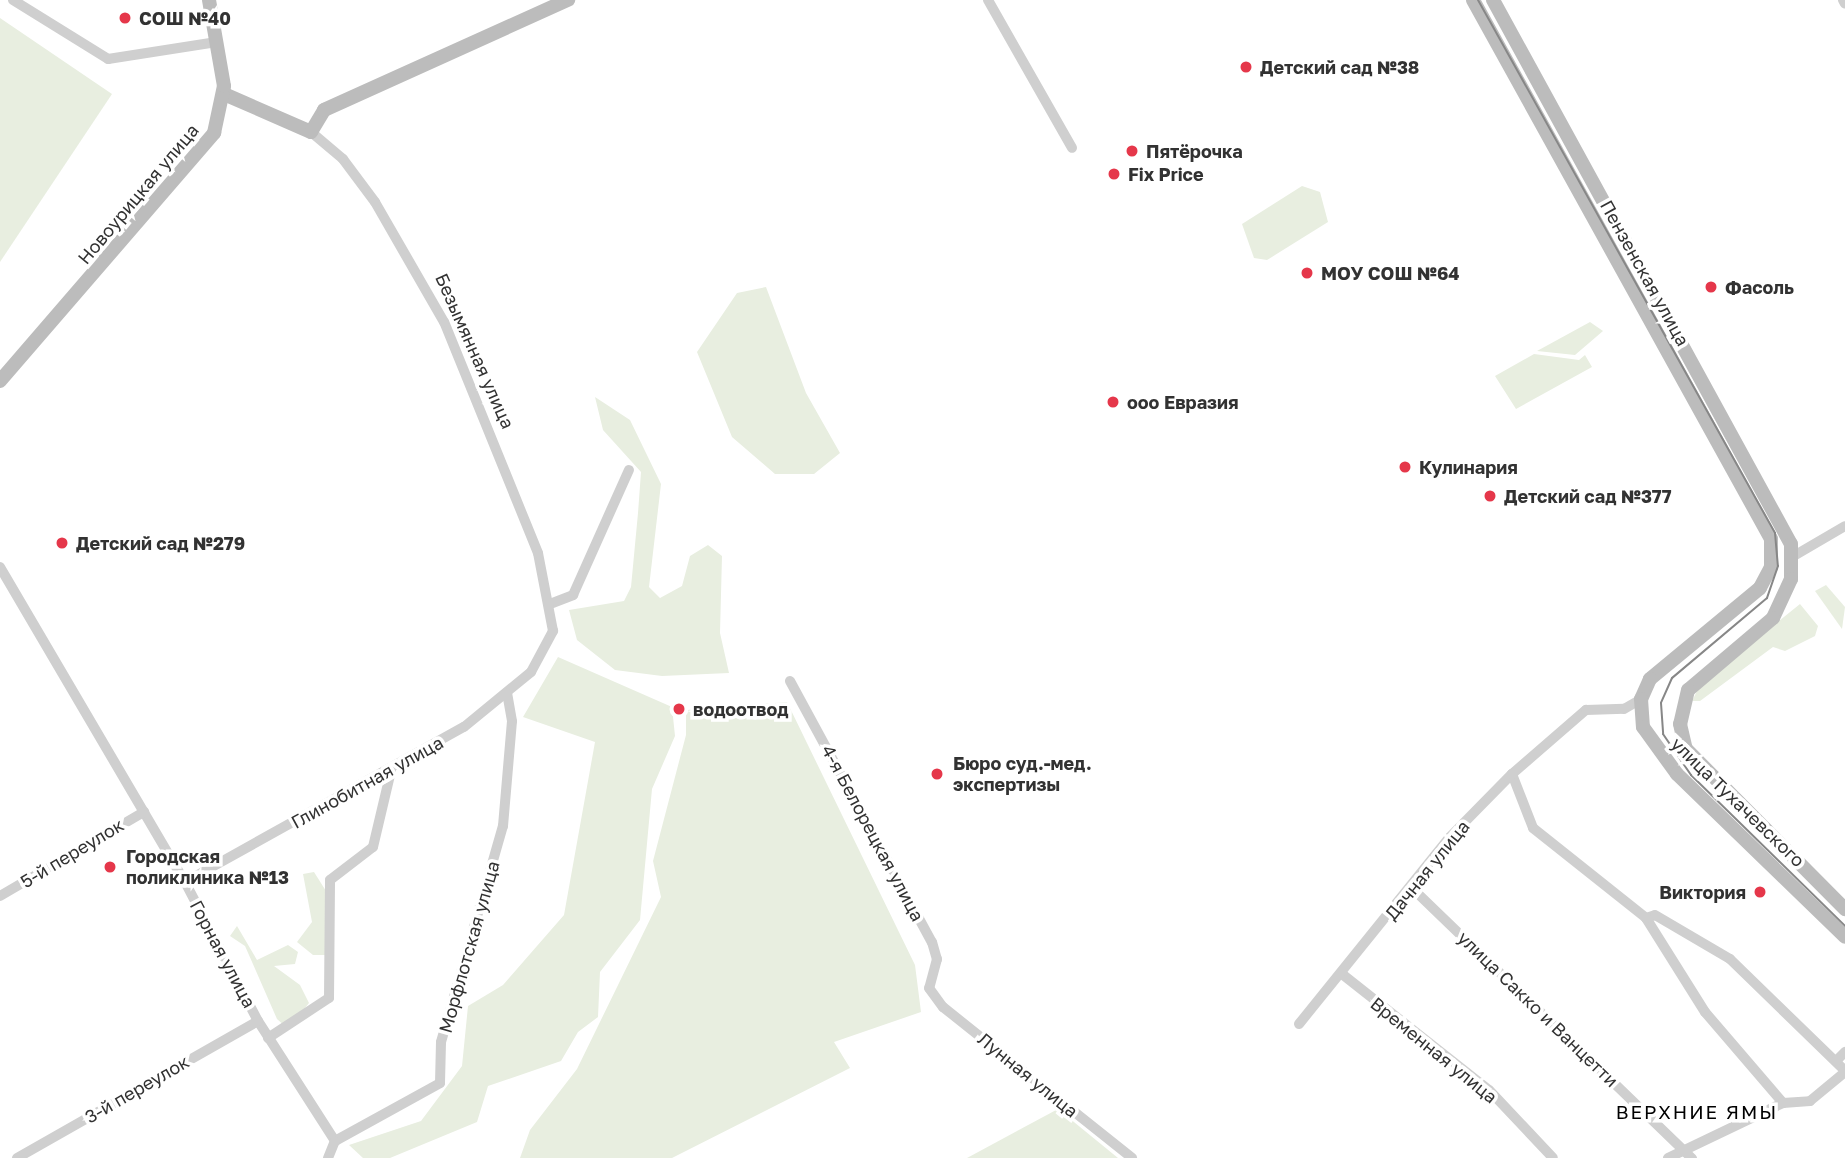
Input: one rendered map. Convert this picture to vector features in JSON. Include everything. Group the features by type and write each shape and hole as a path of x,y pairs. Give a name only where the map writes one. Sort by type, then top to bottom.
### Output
{"main road":[{"name":"Новоурицкая улица","path":"0,381 193,162 214,133 224,94 209,0"},
{"path":"310,132 324,110 568,0"},
{"name":"Пензенская улица","path":"1473,0 1767,532 1771,566"},
{"name":"Пензенская улица","path":"1493,0 1786,531 1792,561"},
{"name":"Безымянная улица","path":"224,94 310,132"},
{"path":"1641,699 1657,670 1752,595 1771,566 1792,561"},
{"name":"улица Тухачевского","path":"1792,561 1773,618 1688,690 1681,736 1696,765 1845,909"},
{"name":"улица Тухачевского","path":"1641,699 1643,727 1662,759 1845,937"}],"street":[{"path":"13,0 108,59 217,42"},
{"path":"988,0 1072,148"},
{"name":"Безымянная улица","path":"310,132 343,159 389,222 444,322 538,552 553,631 544,652 507,693"},
{"path":"550,604 573,595 629,471"},
{"path":"1792,561 1845,526"},
{"name":"Горная улица","path":"0,568 185,882 258,1021 335,1141"},
{"name":"4-я Белорецкая улица","path":"790,681 932,942 937,960 929,988"},
{"name":"Глинобитная улица","path":"185,882 391,771 464,727 507,693"},
{"name":"Морфлотская улица","path":"335,1141 440,1083 441,1042 503,826 512,721 507,693"},
{"name":"Дачная улица","path":"1299,1024 1413,889 1449,838 1512,774 1586,710 1623,709 1641,699"},
{"path":"268,1038 329,998 330,880 373,847 391,771"},
{"path":"1512,774 1533,828 1646,918 1705,1012 1783,1103"},
{"name":"5-й переулок","path":"0,895 144,812"},
{"name":"улица Сакко и Ванцетти","path":"1413,889 1692,1158"},
{"path":"1646,918 1655,915 1730,960 1836,1060 1845,1072 1810,1101 1783,1103 1668,1158"},
{"name":"Временная улица","path":"1342,974 1489,1090 1553,1158"},
{"name":"Лунная улица","path":"929,988 943,1007 1132,1158"},
{"name":"3-й переулок","path":"17,1158 258,1021"},
{"path":"1836,1060 1845,1052"},
{"path":"328,1158 335,1141"}],"shaded area":[{"path":"0,18 112,94 0,262"},
{"path":"1302,186 1320,192 1328,222 1267,260 1254,258 1242,224"},
{"path":"766,287 806,393 840,453 814,474 775,474 732,437 697,352 737,293"},
{"path":"1590,322 1603,331 1575,355 1537,351"},
{"path":"1534,354 1579,360 1585,355 1592,367 1516,409 1495,376"},
{"path":"595,397 630,420 661,484 649,587 660,598 682,586 690,556 708,545 722,556 720,633 729,673 662,676 615,670 577,640 569,610 624,601 631,587 638,513 641,472 603,430"},
{"path":"1826,585 1845,607 1842,629 1815,591"},
{"path":"1800,604 1818,626 1815,636 1785,651 1773,647 1700,701 1692,701 1700,685"},
{"path":"558,657 672,707 675,736 652,789 640,920 600,972 598,1017 578,1032 561,1061 488,1086 477,1122 390,1158 363,1158 349,1145 421,1121 462,1066 468,1006 503,985 564,915 595,742 523,717"},
{"path":"787,702 915,965 921,1012 834,1042 850,1068 672,1158 520,1158 530,1130 577,1069 661,897 653,861 686,735 686,710"},
{"path":"314,872 331,899 327,955 313,955 297,942 312,922 303,874"},
{"path":"237,926 257,960 288,945 298,952 295,964 274,966 300,985 309,1003 288,1029 277,1019 245,946 230,936"},
{"path":"1058,1109 1118,1158 967,1158"}],"tram line":[{"path":"1478,0 1775,533 1778,566 1767,598 1672,678 1661,703 1663,734 1691,775 1845,926"}],"place":[{"name":"СОШ №40","path":"125,18"},
{"name":"Детский сад №38","path":"1246,67"},
{"name":"Пятёрочка","path":"1132,151"},
{"name":"Fix Price","path":"1114,174"},
{"name":"МОУ СОШ №64","path":"1307,273"},
{"name":"Фасоль","path":"1711,287"},
{"name":"ооо Евразия","path":"1113,402"},
{"name":"Кулинария","path":"1405,467"},
{"name":"Детский сад №377","path":"1490,496"},
{"name":"Детский сад №279","path":"62,543"},
{"name":"водоотвод","path":"679,709"},
{"name":"Бюро суд.-мед. экспертизы","path":"937,774"},
{"name":"Городская поликлиника №13","path":"110,867"},
{"name":"Виктория","path":"1760,892"}],"district":[{"name":"ВЕРХНИЕ ЯМЫ","path":"1697,1112"}]}
